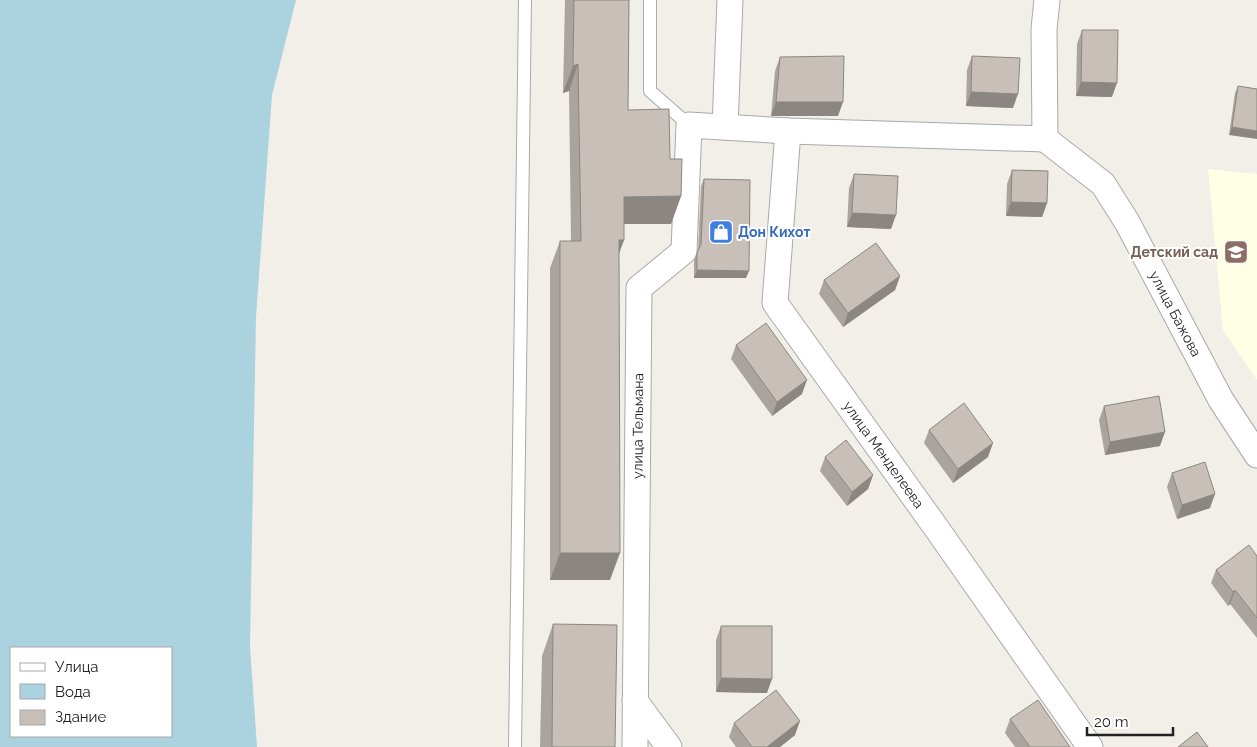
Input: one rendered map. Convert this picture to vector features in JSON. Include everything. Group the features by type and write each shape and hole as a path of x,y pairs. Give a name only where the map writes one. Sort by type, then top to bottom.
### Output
{"street":[{"path":"725,127 730,0"},
{"path":"688,126 788,131 1046,138 1044,29 1048,0"},
{"name":"улица Тельмана","path":"635,747 639,288 684,251 688,126"},
{"name":"улица Менделеева","path":"788,131 775,303 932,521 1090,747"},
{"name":"улица Бажова","path":"1046,138 1103,184 1128,222 1221,400 1257,455"},
{"path":"635,701 670,747"}],"lane":[{"path":"515,747 525,0"},
{"path":"650,0 650,92 688,126"}],"shaded area":[{"name":"Детский сад","path":"1208,169 1257,174 1257,380 1223,330"}],"water":[{"path":"0,0 296,0 272,95 256,317 250,646 257,747 0,747"}],"building":[{"path":"574,0 629,0 628,110 669,109 670,159 682,159 681,196 624,197 624,240 619,240 620,553 560,553 560,241 581,241 578,64 573,66"},
{"path":"1082,30 1118,30 1117,83 1081,82"},
{"path":"844,56 843,102 776,102 780,57"},
{"path":"972,56 1020,58 1018,94 971,92"},
{"path":"1238,86 1257,89 1257,131 1232,127"},
{"path":"1012,170 1048,171 1047,203 1011,202"},
{"path":"854,174 898,176 896,215 852,213"},
{"name":"Дон Кихот","path":"704,179 750,180 749,271 697,270 697,253 701,244"},
{"path":"876,243 900,276 848,313 824,280"},
{"path":"766,323 807,380 777,402 736,345"},
{"path":"1159,396 1165,432 1110,442 1104,406"},
{"path":"964,403 993,443 958,469 929,430"},
{"path":"846,440 873,475 852,492 825,457"},
{"path":"1205,462 1215,494 1182,505 1172,473"},
{"path":"1249,545 1257,556 1257,618 1216,570"},
{"path":"553,624 617,625 615,747 552,747"},
{"path":"721,626 772,626 772,679 721,678"},
{"path":"776,690 800,721 767,747 752,747 734,723"},
{"path":"1038,700 1070,747 1030,747 1010,719"},
{"path":"1197,732 1208,747 1178,747"}],"place":[{"name":"Дон Кихот","path":"721,232"},
{"name":"Детский сад","path":"1236,252"}]}
